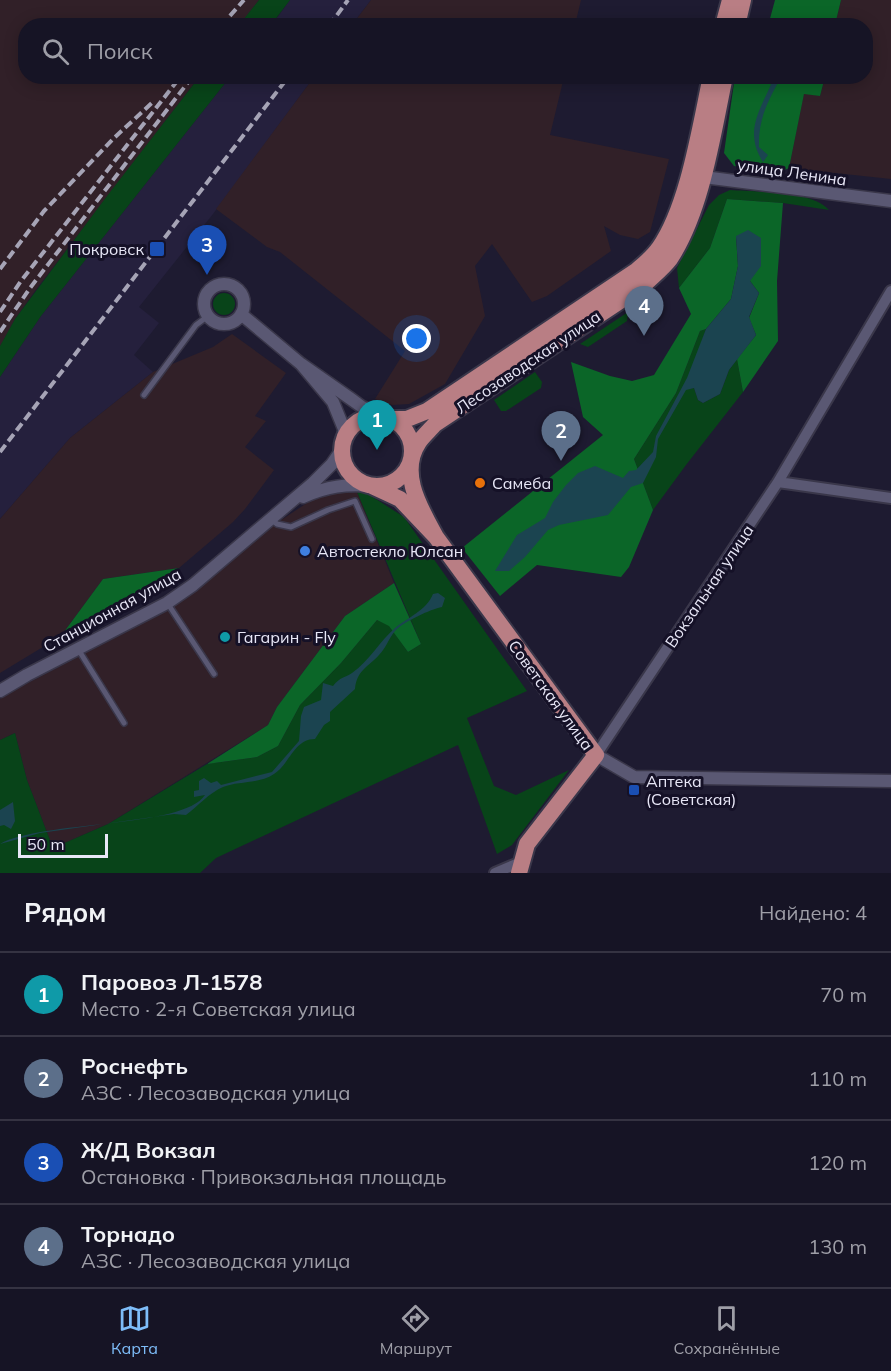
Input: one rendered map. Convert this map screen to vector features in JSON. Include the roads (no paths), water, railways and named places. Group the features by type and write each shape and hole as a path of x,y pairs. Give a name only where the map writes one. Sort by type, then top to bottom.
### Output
{"main road":[{"path":"725,18 730,0"},
{"path":"739,18 743,0"},
{"name":"Лесозаводская улица","path":"412,456 418,443 435,424 644,285 669,260 686,229 710,84"},
{"name":"Лесозаводская улица","path":"391,419 406,419 427,411 636,272 658,250 696,176 723,84"},
{"path":"378,416 391,419 401,425 408,434 412,445 412,456 408,469 398,480 390,484 372,486 362,482 349,471 344,460 343,447 350,430 363,419 378,416"},
{"name":"Советская улица","path":"412,456 410,473 418,504 436,537"},
{"name":"Советская улица","path":"372,486 400,499 436,537 596,755"},
{"name":"Вокзальная улица","path":"520,867 527,844 596,755"}],"street":[{"name":"улица Ленина","path":"696,176 891,201"},
{"path":"231,285 241,292 244,306 241,314 233,322 219,323 208,316 204,304 205,297 212,287 231,285"},
{"name":"Вокзальная улица","path":"596,755 778,482 891,291"},
{"path":"241,314 302,364 362,407 391,419"},
{"path":"302,364 333,402 340,416 344,429 343,447"},
{"name":"Станционная улица","path":"0,691 167,603 193,585 332,464 343,447"},
{"path":"778,482 891,498"},
{"name":"Станционная улица","path":"288,503 318,490 344,484 372,486"},
{"name":"Советская улица","path":"596,755 634,777 891,781"},
{"path":"495,873 520,867"}],"lane":[{"path":"144,395 196,325 208,316"},
{"path":"270,518 277,524 291,527 328,510 355,501 372,539"},
{"path":"167,603 214,674"},
{"path":"78,649 124,723"}],"water":[{"path":"771,84 777,84 768,102 760,128 759,147 768,155 763,162 754,139 756,118"},
{"path":"748,230 761,238 761,266 750,281 759,293 749,317 756,335 729,370 720,394 703,403 698,400 694,388 686,390 658,439 656,457 643,483 631,487 608,515 559,525 548,530 525,557 509,571 495,571 517,535 545,518 553,502 578,473 595,466 623,478 629,471 636,470 653,452 656,436 687,378 706,329 731,299 738,266 736,236"},
{"path":"438,593 445,598 442,607 417,616 395,631 381,652 358,677 355,689 330,712 330,721 324,725 315,739 302,743 274,774 262,779 223,787 208,796 186,815 150,817 169,814 191,806 205,795 194,797 194,791 199,790 199,781 204,778 211,783 217,781 221,785 272,772 299,741 304,707 321,700 323,683 333,686 340,679 352,673 395,628 426,605 433,594"},
{"path":"13,802 15,821 11,829 4,825 0,826 0,810"},
{"path":"105,824 40,833 0,844 20,836 47,831"}],"railway":[{"path":"228,18 244,0"},
{"path":"335,18 348,0"},
{"path":"0,312 21,281 175,84"},
{"path":"0,332 30,288 187,84"},
{"path":"0,452 283,84"},
{"path":"0,269 44,211 114,138 154,101"}],"place":[{"name":"Покровск","path":"157,249"},
{"name":"Ж/Д Вокзал","path":"207,275"},
{"name":"Торнадо","path":"644,336"},
{"name":"Паровоз Л-1578","path":"377,450"},
{"name":"Роснефть","path":"561,461"},
{"name":"Самеба","path":"480,483"},
{"name":"Автостекло Юлсан","path":"305,551"},
{"name":"Гагарин - Fly","path":"225,637"},
{"name":"Аптека (Советская)","path":"634,790"}]}
